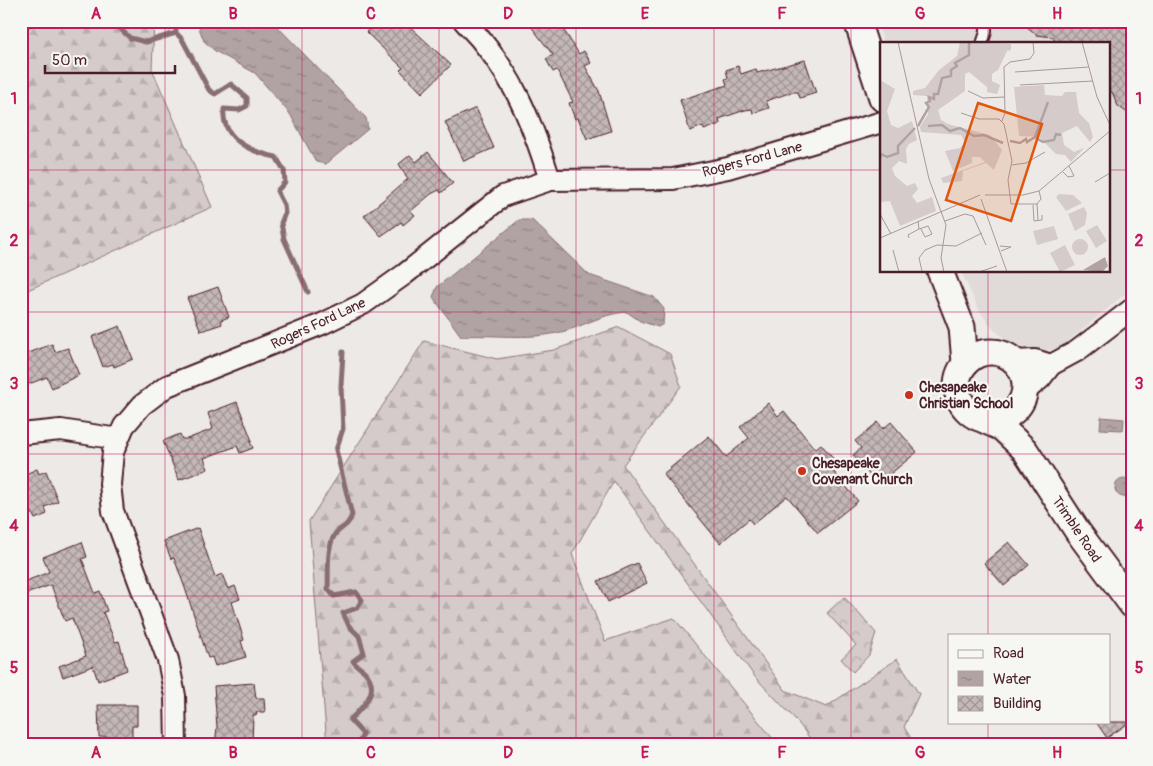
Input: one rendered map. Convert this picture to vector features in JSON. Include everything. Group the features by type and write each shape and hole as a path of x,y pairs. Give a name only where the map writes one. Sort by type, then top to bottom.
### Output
{"street":[{"path":"464,21 501,66 520,97 550,180"},
{"path":"857,21 880,92"},
{"name":"Rogers Ford Lane","path":"176,745 175,696 168,660 113,511 110,484 113,452 118,439 124,426 142,405 167,386 322,324 363,304 405,274 503,196 550,180 673,179 728,168 880,123"},
{"path":"940,272 962,327 965,364"},
{"path":"1051,365 1035,360 1005,357 984,352 974,356 959,373 956,384 958,396 963,406 971,414 982,419 993,420 1014,412 1022,397 1051,365 1077,351 1132,309"},
{"path":"962,327 970,330 1021,370 1022,397"},
{"name":"Trimble Road","path":"1022,397 1025,450"},
{"name":"Trimble Road","path":"982,419 1002,428 1025,450 1078,532 1132,605"},
{"path":"21,434 61,430 118,439"}],"lane":[{"path":"983,42 986,32 986,21"}],"shaded area":[{"path":"877,21 1132,21 1132,288 1061,347 1040,352 1011,342 994,330 979,310 961,272 1110,272 1110,42 883,42"}],"green space":[{"path":"21,21 154,21 152,69 212,207 21,293"},
{"path":"619,327 670,354 681,386 623,465 785,690 826,707 897,659 919,694 904,727 915,745 815,745 796,720 755,677 614,481 572,554 605,641 674,618 778,745 327,745 309,521 424,341 497,359 554,350"},
{"path":"844,597 876,633 869,655 853,672 841,659 856,645 827,613"}],"water":[{"path":"204,21 272,21 366,118 368,129 326,164 316,162 290,114 255,73 215,51 204,41 199,28"},
{"path":"519,220 532,220 589,275 654,297 664,309 663,324 658,327 640,321 627,312 608,315 566,331 545,335 461,336 433,297 437,287"},
{"path":"1101,417 1124,419 1123,430 1100,429"},
{"path":"1120,479 1128,479 1133,484 1131,495 1120,497 1115,492 1115,484"}],"building":[{"path":"377,21 404,21 451,65 422,93 400,70 403,68 366,32"},
{"path":"527,21 558,21 579,54 584,51 591,63 585,66 599,91 611,131 587,139 578,118 575,119 569,103 573,102 557,70 553,72 546,59 553,55"},
{"path":"1020,21 1132,21 1132,116 1118,106 1112,92 1110,92 1110,42 1055,42 1053,37 1037,35"},
{"path":"805,60 816,93 800,98 798,92 792,92 766,101 769,108 753,113 752,109 745,110 719,119 720,124 704,130 703,126 690,131 680,100 727,85 725,79 728,78 726,70 738,66 741,74 756,69 757,73"},
{"path":"476,108 494,148 464,161 445,122"},
{"path":"428,152 453,183 441,193 439,190 431,194 411,211 415,215 403,225 401,222 381,236 364,216 408,179 399,164 410,155 416,162"},
{"path":"218,287 229,317 221,320 222,324 201,331 187,298"},
{"path":"120,326 133,359 114,367 113,364 103,367 92,337"},
{"path":"52,344 55,352 68,348 79,375 52,388 47,377 21,387 21,356"},
{"path":"237,402 253,448 240,453 237,446 204,458 208,469 179,480 163,441 180,434 182,439 187,439 213,429 208,413"},
{"path":"768,403 778,416 784,411 815,449 821,444 835,461 829,466 858,501 818,533 787,496 753,524 749,519 720,543 663,474 709,436 726,457 749,438 740,427"},
{"path":"878,422 883,429 891,422 917,452 884,479 878,472 872,478 853,455 861,448 855,441"},
{"path":"37,469 39,474 46,471 58,501 45,507 47,514 35,519 21,491 21,476"},
{"path":"198,528 215,577 222,574 228,589 235,586 240,599 232,602 244,640 241,641 246,657 215,666 212,657 208,658 174,558 171,559 164,541"},
{"path":"82,542 87,557 82,559 95,593 100,591 107,611 103,612 115,642 119,641 127,670 98,681 93,666 63,677 59,666 86,656 72,618 65,621 51,585 23,595 21,590 21,583 49,572 43,557"},
{"path":"1009,542 1029,565 1004,586 984,563"},
{"path":"637,563 647,583 608,602 598,581"},
{"path":"254,683 256,698 264,698 265,712 256,712 257,715 253,715 252,745 215,745 217,727 214,686"},
{"path":"98,705 137,705 137,726 132,726 132,737 99,737"},
{"path":"1130,722 1107,738 1097,724"}],"waterway":[{"path":"21,27 43,21"},
{"path":"112,21 130,38 146,42 176,33"},
{"path":"176,21 176,33 182,39 209,90 215,94 231,84 247,98 247,106 239,110 224,109 224,119 227,128 233,136 248,148 276,157 284,170 285,182 277,191 284,205 285,213 281,223 284,239 308,292"},
{"path":"343,352 341,386 343,429 336,450 352,515 348,522 336,533 331,542 328,589 334,596 356,592 362,600 357,608 343,613 349,626 359,636 364,653 353,661 365,672 372,686 365,704 350,720 363,734 358,745"}],"place":[{"name":"Chesapeake Christian School","path":"909,395"},
{"name":"Chesapeake Covenant Church","path":"802,471"}]}
